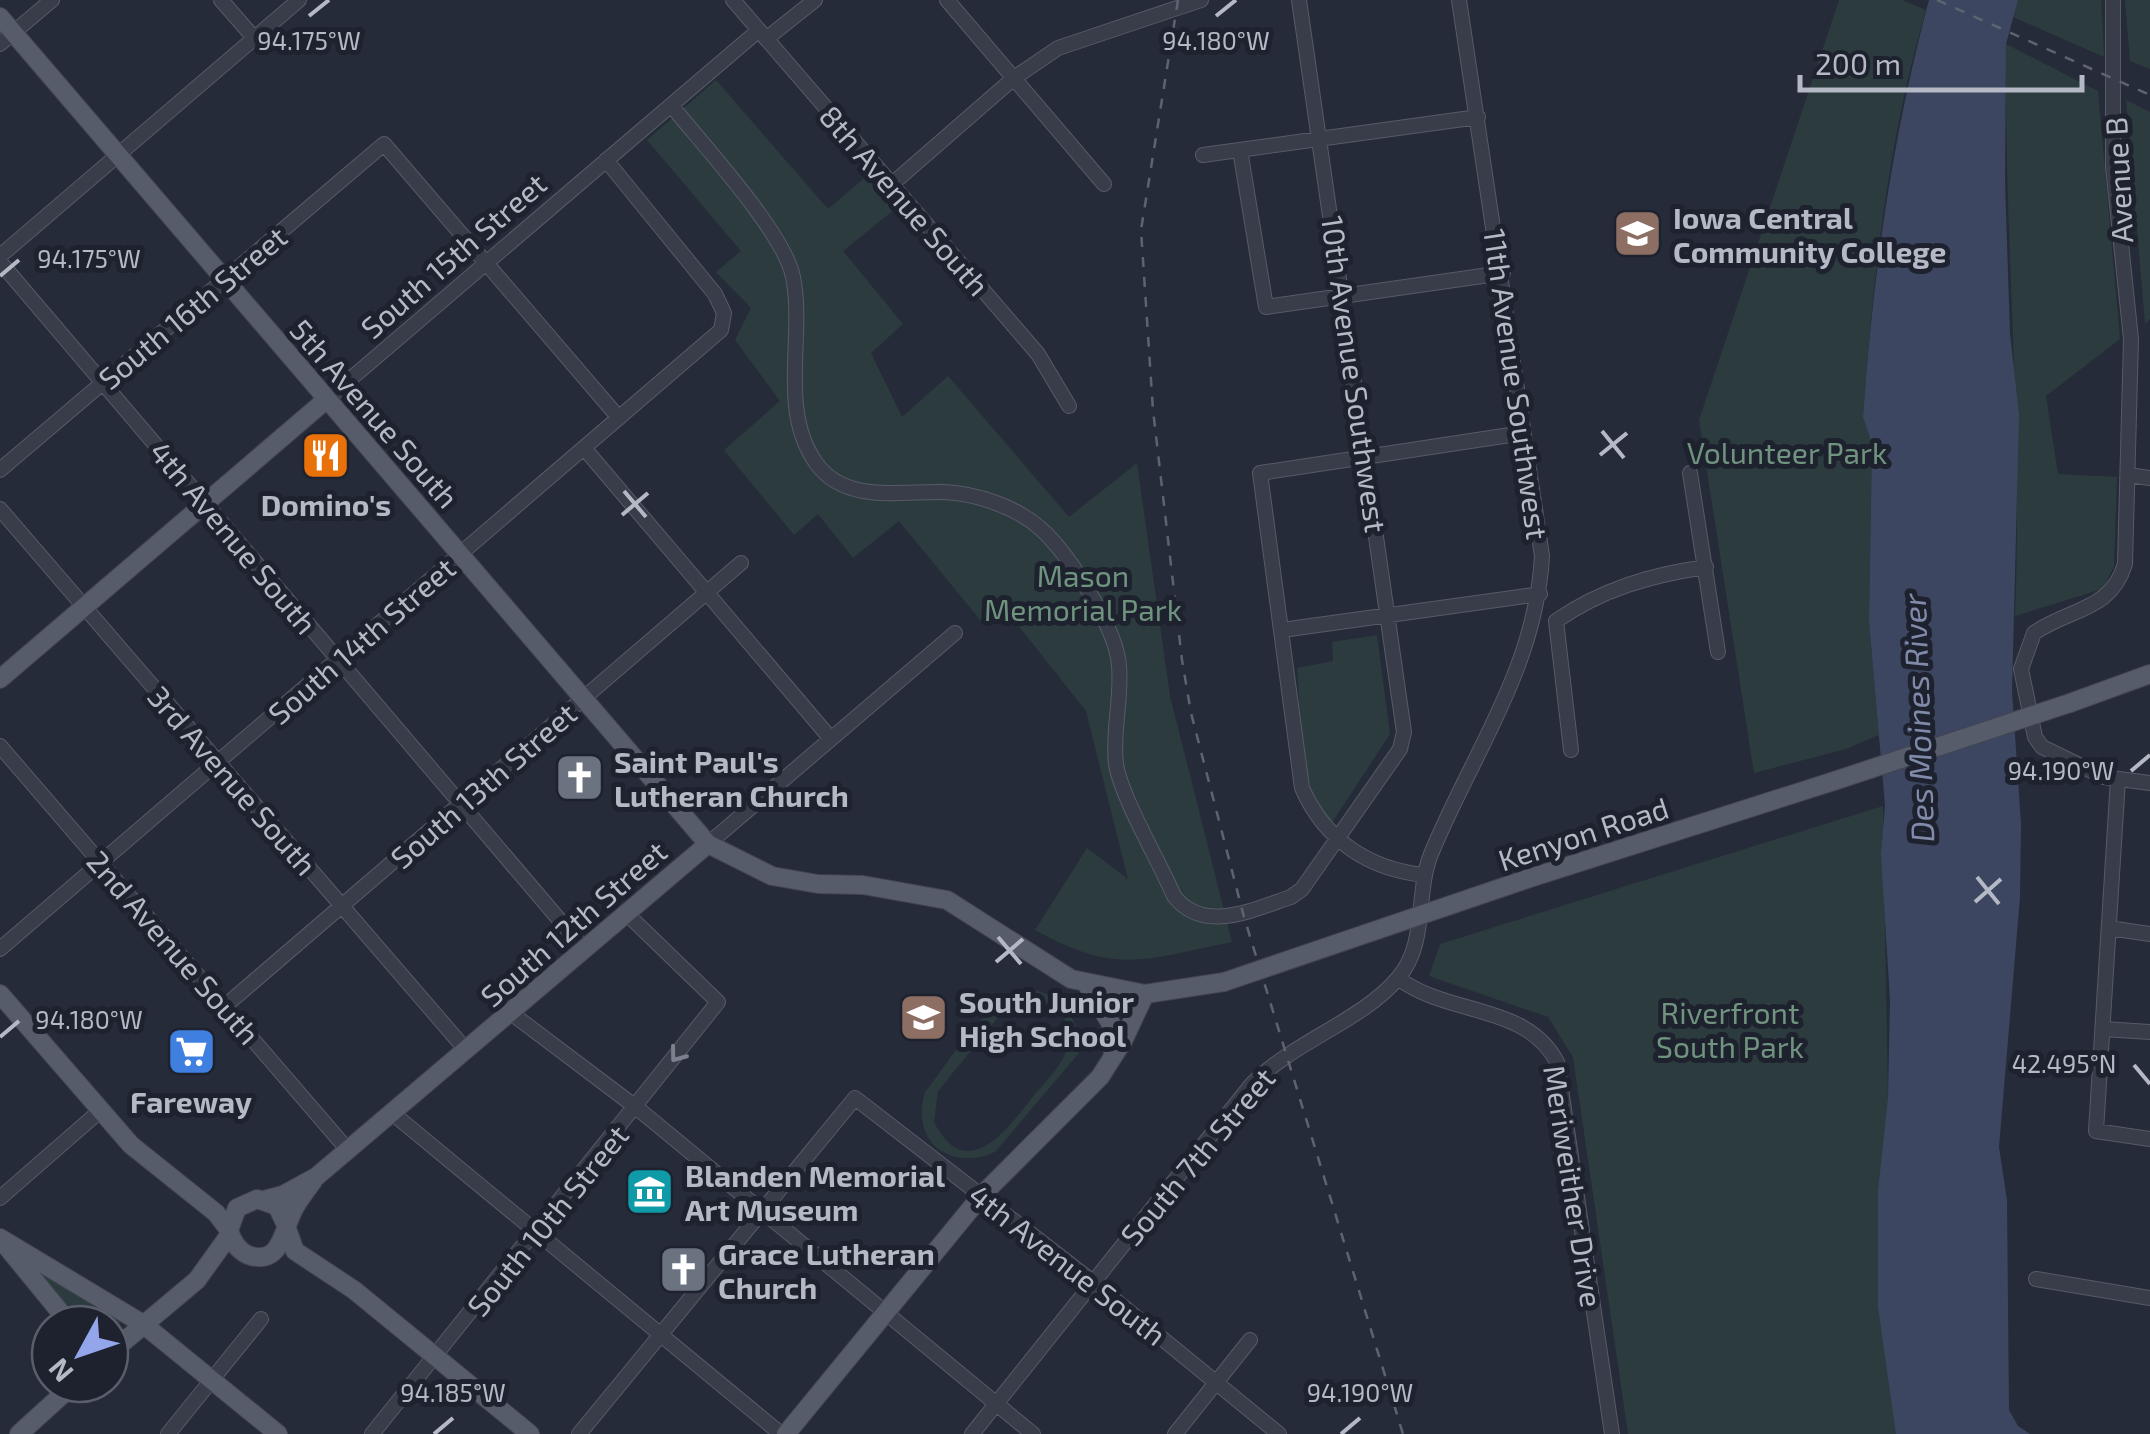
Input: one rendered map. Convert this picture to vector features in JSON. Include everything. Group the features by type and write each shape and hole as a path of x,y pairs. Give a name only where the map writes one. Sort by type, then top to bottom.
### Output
{"main road":[{"name":"5th Avenue South","path":"0,16 6,39 118,155 708,844"},
{"name":"South 15th Street","path":"0,678 327,399"},
{"name":"Kenyon Road","path":"708,844 772,876 818,884 863,884 947,900 991,926 1032,958 1086,983 1144,994 1224,982 2150,674"},
{"name":"South 12th Street","path":"257,1200 284,1196 316,1177 708,844"},
{"path":"1086,983 1110,1024 1112,1059"},
{"path":"0,994 101,1110 178,1184 216,1212 230,1232 256,1255 354,1290"},
{"path":"784,1434 982,1194 1079,1100 1112,1059 1144,994"},
{"name":"South 12th Street","path":"286,1227 316,1177"},
{"path":"178,1184 221,1202 257,1200 277,1206 295,1251 354,1290 530,1434"},
{"path":"197,1280 230,1232 233,1213 257,1200"},
{"path":"130,1335 197,1280 282,1244 286,1227"},
{"path":"0,1238 54,1304"},
{"path":"0,1238 143,1324 278,1434"},
{"path":"22,1433 53,1404"}],"street":[{"path":"6,39 52,0"},
{"path":"222,0 254,38"},
{"path":"0,259 299,0"},
{"name":"8th Avenue South","path":"733,0 1038,354 1069,406"},
{"name":"South 15th Street","path":"327,399 671,104 762,34 814,0"},
{"path":"947,0 1104,184"},
{"path":"891,185 1014,78 1058,48 1201,0"},
{"name":"10th Avenue Southwest","path":"1300,0 1404,732 1400,749 1337,840"},
{"name":"11th Avenue Southwest","path":"1459,0 1542,556 1535,620"},
{"name":"Avenue B","path":"2113,0 2113,167 2131,340 2125,564 2117,586 2100,604 2034,632 2021,669 2034,736 2042,747 2087,771 2118,779"},
{"path":"671,104 764,225 792,275 798,414 816,464 832,479 856,490 877,494 947,492 1001,506 1043,531 1082,585 1110,634 1120,662 1116,767 1174,896 1185,910 1208,920 1278,902 1302,889 1337,840"},
{"path":"1203,155 1478,118"},
{"name":"South 16th Street","path":"0,470 384,144 486,263"},
{"path":"1240,150 1266,307 1502,274"},
{"name":"South 14th Street","path":"0,949 721,330 724,313 715,294 606,160"},
{"name":"4th Avenue South","path":"0,259 585,950"},
{"path":"486,263 620,418"},
{"path":"1424,876 1388,872 1337,840 1312,810 1302,788 1260,473 1522,432"},
{"path":"584,448 832,738"},
{"path":"1690,473 1718,652"},
{"path":"2128,475 2150,478"},
{"name":"3rd Avenue South","path":"0,509 466,1050"},
{"name":"South 13th Street","path":"225,1006 741,563"},
{"path":"1535,620 1556,621 1615,588 1662,573 1706,567"},
{"path":"1282,630 1540,594"},
{"name":"South 7th Street","path":"972,1434 1273,1062 1358,1010 1398,978 1414,946 1424,876 1504,705 1535,620"},
{"path":"1556,621 1570,750"},
{"name":"South 12th Street","path":"708,844 956,633"},
{"name":"2nd Avenue South","path":"0,746 348,1149"},
{"path":"2150,783 2118,779 2096,1131 2150,1139"},
{"name":"South 10th Street","path":"372,1434 637,1108 718,1002 626,914"},
{"path":"2108,928 2150,934"},
{"name":"Meriweither Drive","path":"1398,978 1431,999 1526,1026 1544,1042 1557,1062 1612,1434"},
{"path":"511,1014 637,1108 1033,1434"},
{"path":"2104,1030 2150,1032"},
{"name":"4th Avenue South","path":"762,1212 855,1098 982,1194 1279,1434"},
{"path":"0,1198 101,1110"},
{"path":"391,1112 784,1434"},
{"path":"579,1434 762,1212"},
{"path":"2036,1279 2150,1298"},
{"path":"168,1434 261,1320"},
{"path":"1175,1434 1250,1340"}],"green space":[{"name":"Volunteer Park","path":"1839,0 1902,0 1926,10 1901,110 1884,212 1863,417 1872,444 1869,621 1879,735 1846,749 1754,773 1699,420"},
{"path":"2018,0 2101,0 2104,57 2013,17"},
{"path":"2125,0 2150,0 2150,69 2130,61"},
{"path":"2006,44 2098,91 2120,339 2046,396 2058,474 2117,477 2114,567 2102,589 2015,616 2017,473"},
{"name":"Mason Memorial Park","path":"716,80 828,209 867,176 895,209 843,251 903,324 871,353 902,417 948,376 1069,517 1137,463 1170,696 1232,942 1132,960 1088,954 1035,930 1087,848 1128,879 1086,711 1006,610 986,627 899,521 853,558 818,514 794,535 724,450 780,401 735,340 751,308 716,272 741,251 647,140"},
{"path":"2126,100 2150,112 2150,319 2145,324"},
{"path":"1377,635 1390,734 1333,821 1321,809 1307,773 1297,668 1333,661 1332,642"},
{"name":"Riverfront South Park","path":"1883,806 1888,1098 1907,1434 1628,1434 1573,1057 1548,1017 1429,976 1440,944"},
{"path":"1033,989 1065,1001 1080,1037 1079,1053 995,1152 963,1158 949,1155 928,1138 923,1125 925,1092 972,1030 1015,995","holes":["1039,999 1059,1011 1068,1026 1069,1042 1063,1059 998,1137 972,1151 959,1149 946,1140 934,1122 938,1091 1005,1009"]},
{"path":"34,1269 93,1304 61,1304"}],"water":[{"name":"Des Moines River","path":"1929,0 2018,0 2006,44 2005,182 2010,334 2019,415 2012,691 2021,824 2020,897 1999,1147 2007,1200 2009,1410 2018,1426 2030,1434 1896,1434 1878,1307 1878,1191 1888,1098 1890,1000 1881,855 1885,805 1869,621 1872,444 1863,417 1886,207 1904,103"}],"railway":[{"path":"1178,0 1141,230 1153,410 1182,660 1191,713 1244,917 1403,1434"},
{"path":"1937,0 2150,95"}],"place":[{"name":"Iowa Central Community College","path":"1638,234"},
{"name":"Domino's","path":"326,455"},
{"name":"Saint Paul's Lutheran Church","path":"579,778"},
{"name":"South Junior High School","path":"924,1018"},
{"name":"Fareway","path":"191,1052"},
{"name":"Blanden Memorial Art Museum","path":"650,1192"},
{"name":"Grace Lutheran Church","path":"683,1270"}]}
